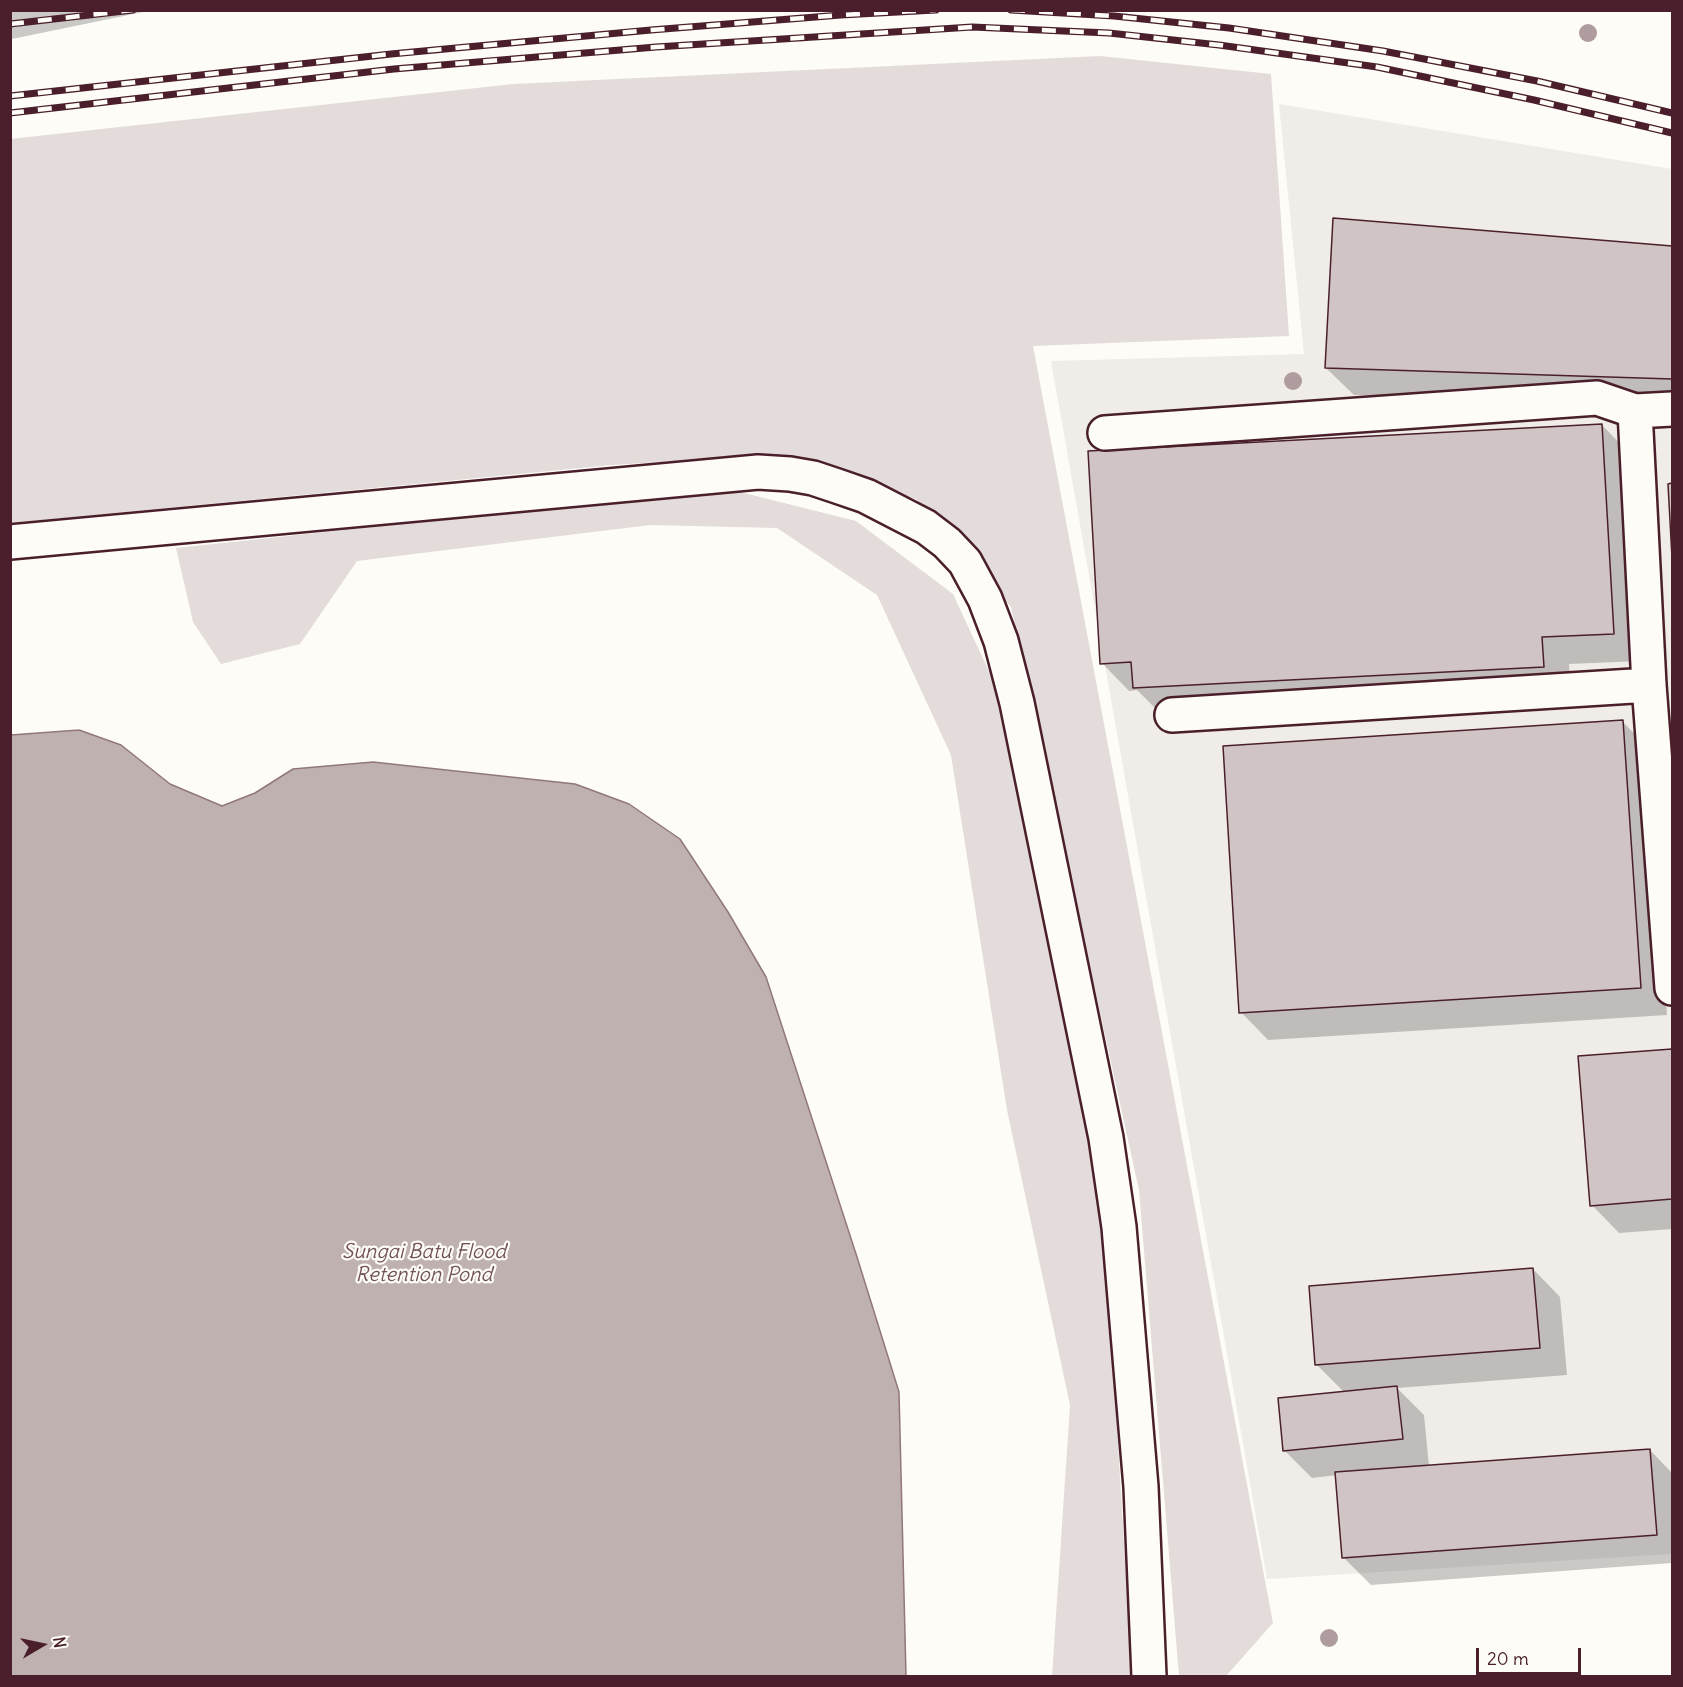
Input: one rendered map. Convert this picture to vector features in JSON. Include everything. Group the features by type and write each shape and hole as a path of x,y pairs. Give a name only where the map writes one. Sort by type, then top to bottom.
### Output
{"lane":[{"path":"1105,433 1597,398 1635,411 1672,409"},
{"path":"1635,411 1649,685 1672,988"},
{"path":"10,542 758,472 813,478 866,496 926,528 947,543 965,562 985,599 1001,641 1020,714 1106,1138 1119,1227 1141,1487 1149,1677"},
{"path":"1172,715 1649,685"}],"shaded area":[{"path":"1100,56 1271,74 1289,336 1033,346 1273,1623 1226,1676 1179,1676 1139,1190 1011,607 916,499 776,455 612,465 11,523 10,139 513,84"},
{"path":"1279,104 1672,169 1672,1554 1267,1579 1051,361 1304,354"},
{"path":"728,489 856,521 953,594 993,680 1103,1196 1132,1676 1052,1676 1070,1405 1007,1110 951,755 877,595 777,528 650,525 357,561 300,644 221,664 193,622 176,548"}],"water":[{"name":"Sungai Batu Flood Retention Pond","path":"79,730 121,745 170,784 222,806 255,793 293,769 373,762 575,784 629,804 680,839 728,912 766,977 899,1392 906,1676 11,1676 11,735"}],"building":[{"path":"1333,218 1672,246 1672,379 1325,368"},
{"path":"1602,424 1614,634 1542,637 1544,667 1133,688 1131,662 1100,664 1088,451"},
{"path":"1672,483 1672,558 1668,484"},
{"path":"1623,720 1641,988 1239,1013 1223,746"},
{"path":"1672,1049 1672,1199 1590,1206 1578,1056"},
{"path":"1533,1268 1540,1348 1315,1365 1309,1286"},
{"path":"1397,1386 1403,1439 1283,1451 1278,1398"},
{"path":"1650,1449 1657,1535 1342,1558 1335,1472"}],"railway":[{"path":"10,24 133,10"},
{"path":"10,96 391,54 651,30 936,10"},
{"path":"1011,10 1114,16 1229,28 1383,51 1537,81 1672,113"},
{"path":"10,113 394,69 656,47 972,27 1109,33 1219,45 1377,67 1534,100 1672,133"}]}
